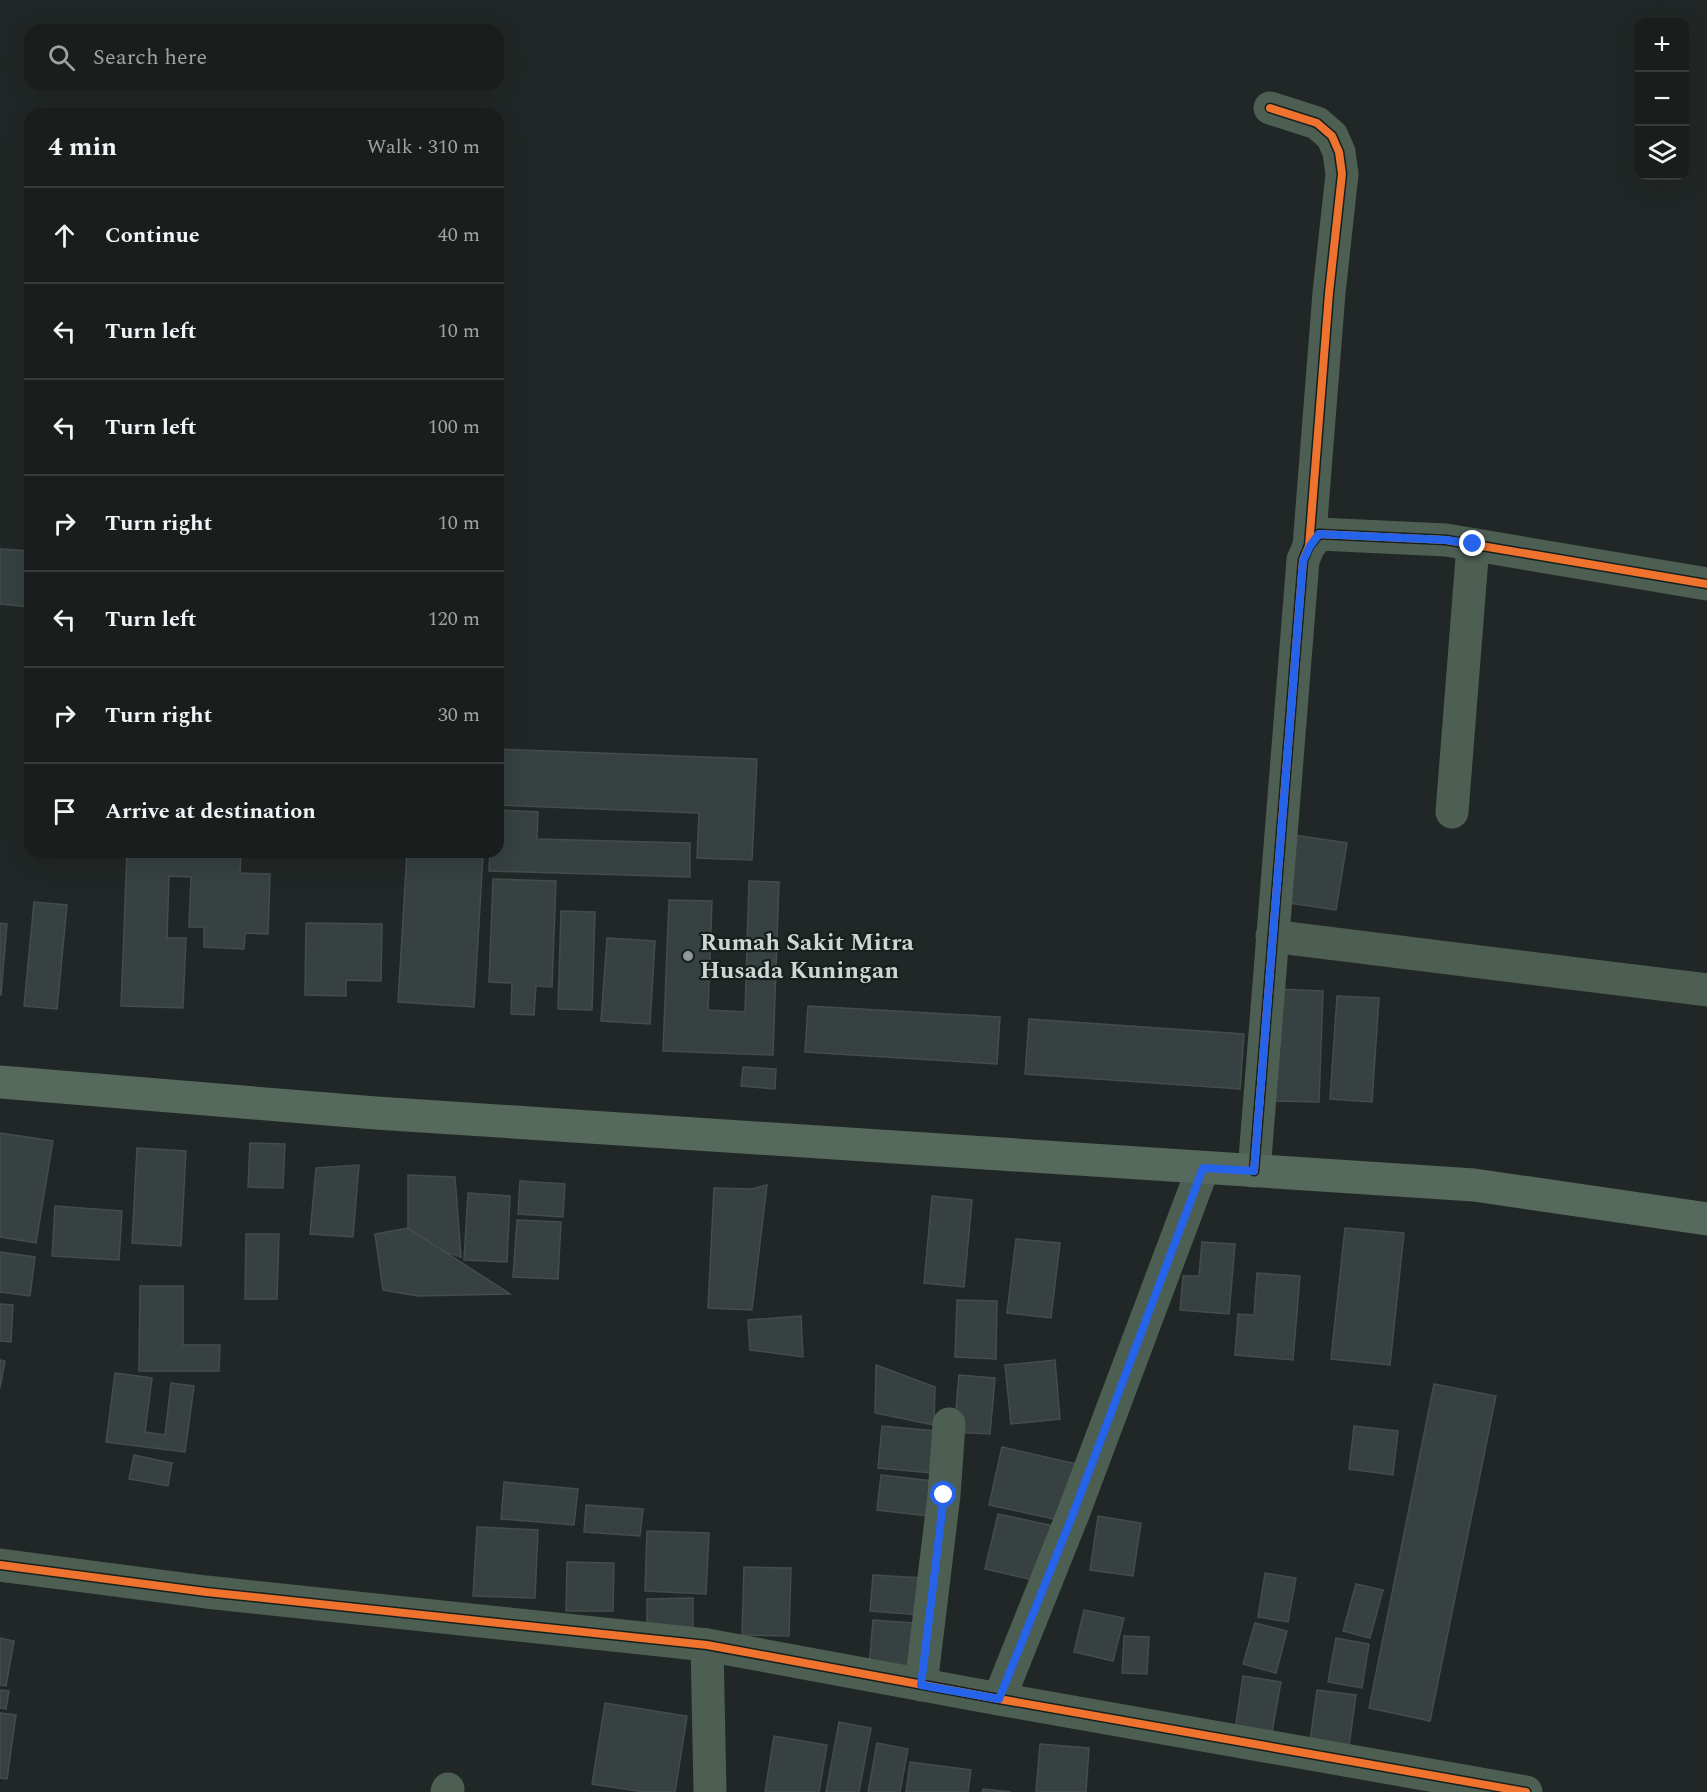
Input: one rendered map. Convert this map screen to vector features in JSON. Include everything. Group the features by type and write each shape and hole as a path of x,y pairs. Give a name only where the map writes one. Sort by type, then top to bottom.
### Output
{"main road":[{"path":"0,1082 376,1113 1474,1185 1707,1220"}],"street":[{"path":"1270,108 1317,123 1332,136 1339,152 1342,174 1329,293 1310,546"},
{"path":"1254,1171 1303,561 1319,534 1446,540 1707,584"},
{"path":"1452,812 1473,544"},
{"path":"1272,936 1707,990"},
{"path":"999,1699 1073,1514 1203,1168"},
{"path":"921,1685 944,1495 949,1424"},
{"path":"0,1565 218,1593 707,1646 1526,1792"},
{"path":"707,1646 710,1792"}],"building":[{"path":"0,549 24,551 24,606 0,604"},
{"path":"504,749 757,759 752,860 697,858 699,813 504,805"},
{"path":"504,810 538,812 537,839 690,843 690,877 489,871 490,858 504,858"},
{"path":"1294,835 1347,843 1336,910 1283,902"},
{"path":"127,858 241,858 240,873 270,874 268,934 245,933 244,949 204,947 204,927 189,927 191,877 169,876 167,938 186,938 183,1008 121,1006"},
{"path":"407,858 483,858 474,1007 398,1002"},
{"path":"493,879 556,881 552,987 536,986 534,1015 511,1014 512,983 489,982"},
{"name":"Rumah Sakit Mitra Husada Kuningan","path":"749,881 779,882 773,1055 663,1051 669,900 712,901 708,1010 745,1012"},
{"path":"34,902 67,905 57,1009 24,1006"},
{"path":"561,911 595,912 592,1010 558,1009"},
{"path":"0,923 7,924 1,995 0,995"},
{"path":"306,923 382,924 381,981 346,980 346,996 305,995"},
{"path":"607,938 655,941 650,1024 601,1021"},
{"path":"1277,989 1323,991 1319,1102 1273,1101"},
{"path":"1337,996 1379,998 1372,1102 1330,1099"},
{"path":"808,1006 1000,1017 997,1064 805,1052"},
{"path":"1029,1019 1244,1034 1240,1089 1025,1074"},
{"path":"743,1067 776,1069 775,1089 741,1086"},
{"path":"0,1133 53,1141 36,1243 0,1237"},
{"path":"250,1143 285,1144 283,1188 248,1187"},
{"path":"137,1148 186,1151 181,1246 132,1243"},
{"path":"359,1165 353,1237 310,1234 316,1168"},
{"path":"408,1175 455,1177 461,1257 408,1240"},
{"path":"520,1181 565,1184 563,1217 518,1214"},
{"path":"767,1185 752,1310 708,1308 714,1188 752,1189"},
{"path":"468,1193 510,1196 507,1262 464,1260"},
{"path":"932,1196 972,1200 964,1287 924,1283"},
{"path":"55,1206 122,1211 119,1260 52,1256"},
{"path":"517,1220 561,1222 558,1279 513,1277"},
{"path":"408,1228 510,1294 418,1296 383,1290 375,1234"},
{"path":"1345,1228 1404,1233 1390,1365 1331,1359"},
{"path":"246,1234 279,1234 277,1299 245,1299"},
{"path":"1016,1239 1060,1243 1051,1318 1007,1313"},
{"path":"1202,1242 1235,1244 1229,1314 1180,1310 1183,1276 1199,1276"},
{"path":"0,1252 35,1257 30,1296 0,1292"},
{"path":"1257,1273 1300,1276 1293,1360 1235,1355 1238,1314 1254,1315"},
{"path":"140,1286 183,1286 183,1345 220,1345 219,1371 139,1371"},
{"path":"957,1300 997,1301 996,1359 955,1357"},
{"path":"0,1304 13,1305 11,1342 0,1341"},
{"path":"801,1316 803,1357 750,1350 748,1320"},
{"path":"0,1360 5,1361 0,1388"},
{"path":"1055,1360 1060,1419 1011,1424 1005,1365"},
{"path":"876,1365 935,1387 934,1425 875,1413"},
{"path":"115,1373 152,1378 145,1432 165,1435 171,1383 194,1386 185,1452 106,1442"},
{"path":"959,1375 995,1378 990,1434 954,1432"},
{"path":"1434,1384 1496,1396 1430,1721 1369,1708"},
{"path":"882,1426 937,1431 932,1473 878,1468"},
{"path":"1354,1426 1398,1431 1393,1475 1349,1469"},
{"path":"1002,1447 1077,1464 1063,1521 989,1505"},
{"path":"134,1455 172,1463 168,1486 129,1479"},
{"path":"881,1475 933,1481 928,1516 877,1510"},
{"path":"504,1482 578,1489 574,1525 501,1519"},
{"path":"586,1505 643,1509 640,1536 584,1532"},
{"path":"998,1514 1054,1526 1042,1582 985,1569"},
{"path":"1098,1516 1141,1523 1133,1576 1090,1570"},
{"path":"477,1527 538,1530 535,1598 473,1596"},
{"path":"647,1531 709,1533 706,1594 645,1591"},
{"path":"567,1562 614,1563 613,1611 566,1611"},
{"path":"744,1567 791,1568 789,1636 742,1635"},
{"path":"1265,1573 1296,1578 1288,1622 1258,1617"},
{"path":"873,1575 923,1578 921,1615 870,1611"},
{"path":"1356,1584 1383,1590 1370,1638 1343,1631"},
{"path":"693,1598 693,1632 647,1633 647,1599"},
{"path":"1084,1610 1124,1618 1113,1661 1074,1652"},
{"path":"873,1620 914,1623 910,1670 869,1667"},
{"path":"1255,1623 1287,1631 1276,1673 1243,1664"},
{"path":"1124,1636 1149,1637 1147,1674 1122,1673"},
{"path":"0,1638 14,1641 6,1686 0,1685"},
{"path":"1336,1638 1369,1644 1362,1688 1328,1682"},
{"path":"1243,1676 1281,1682 1271,1737 1235,1730"},
{"path":"0,1690 9,1691 6,1709 0,1708"},
{"path":"1317,1690 1356,1695 1348,1753 1309,1748"},
{"path":"605,1703 687,1716 675,1792 644,1792 592,1784"},
{"path":"0,1713 16,1715 7,1779 0,1778"},
{"path":"839,1722 871,1728 859,1792 826,1792"},
{"path":"774,1736 827,1745 819,1792 765,1792"},
{"path":"877,1743 908,1749 900,1792 868,1792"},
{"path":"1040,1744 1089,1748 1086,1792 1036,1792"},
{"path":"910,1762 971,1770 968,1792 906,1792"},
{"path":"983,1789 1011,1792 982,1792"}],"cycle path":[{"path":"1270,108 1317,123 1332,136 1339,152 1342,174 1329,293 1309,546"},
{"path":"1254,1171 1303,560 1309,546 1319,534 1446,540 1707,584"},
{"path":"0,1565 206,1592 707,1645 1526,1792"}],"place":[{"name":"Rumah Sakit Mitra Husada Kuningan","path":"688,956"}],"route":[{"path":"944,1495 921,1685 999,1699 1073,1514 1203,1168 1254,1171 1303,561 1319,534 1446,540 1473,544"}]}
